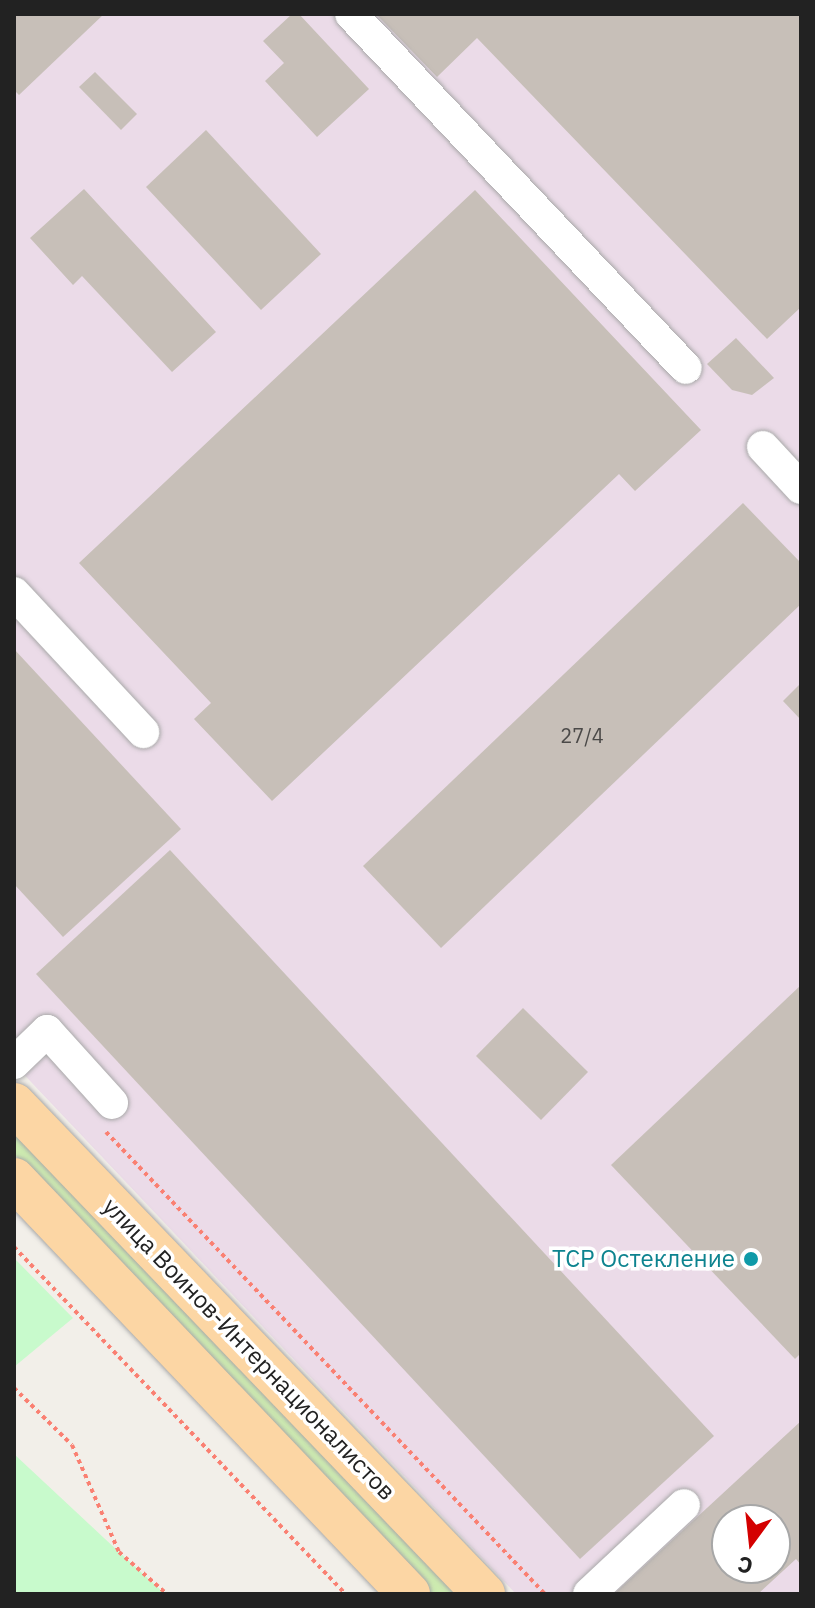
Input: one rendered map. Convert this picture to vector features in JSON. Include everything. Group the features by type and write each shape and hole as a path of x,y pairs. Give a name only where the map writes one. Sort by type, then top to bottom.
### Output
{"main road":[{"name":"улица Воинов-Интернационалистов","path":"14,1104 484,1594"},
{"path":"14,1179 409,1594"}],"street":[{"path":"351,14 686,368"},
{"path":"763,447 801,488"},
{"path":"14,593 143,732"},
{"path":"14,1063 47,1031 107,1116"},
{"path":"589,1594 684,1505"}],"path":[{"path":"107,1116 545,1594"},
{"path":"14,1247 346,1594"},
{"path":"14,1388 72,1445 119,1552 167,1594"}],"shaded area":[{"path":"14,14 801,14 801,1594 516,1594 14,1064"}],"green space":[{"path":"14,1132 456,1594 431,1594 14,1154"},
{"path":"14,1258 73,1318 14,1367"},
{"path":"14,1454 119,1552 165,1594 14,1594"}],"building":[{"path":"14,14 104,14 19,95 14,90"},
{"path":"292,14 299,14 369,89 317,137 265,81 284,63 263,41"},
{"path":"376,14 801,14 801,307 767,339 477,38 437,77"},
{"path":"95,72 137,114 121,130 79,87"},
{"path":"206,130 321,254 261,310 146,187"},
{"path":"84,189 216,332 172,372 82,276 73,285 30,238"},
{"path":"475,190 701,430 635,491 619,474 272,801 194,719 211,703 79,563"},
{"path":"736,338 774,378 752,395 732,390 707,364"},
{"path":"743,503 801,563 801,604 441,948 363,866"},
{"path":"14,649 181,829 63,937 14,884"},
{"path":"801,683 801,720 783,701"},
{"path":"170,850 714,1436 580,1559 36,974"},
{"name":"ТСР Остекление","path":"801,985 801,1353 795,1359 611,1165"},
{"path":"523,1008 588,1072 541,1120 476,1056"},
{"path":"801,1421 801,1565 796,1559 791,1564 791,1504 711,1504"},
{"path":"711,1504 711,1584 769,1584 758,1594 614,1594"}],"place":[{"name":"ТСР Остекление","path":"751,1259"}]}
